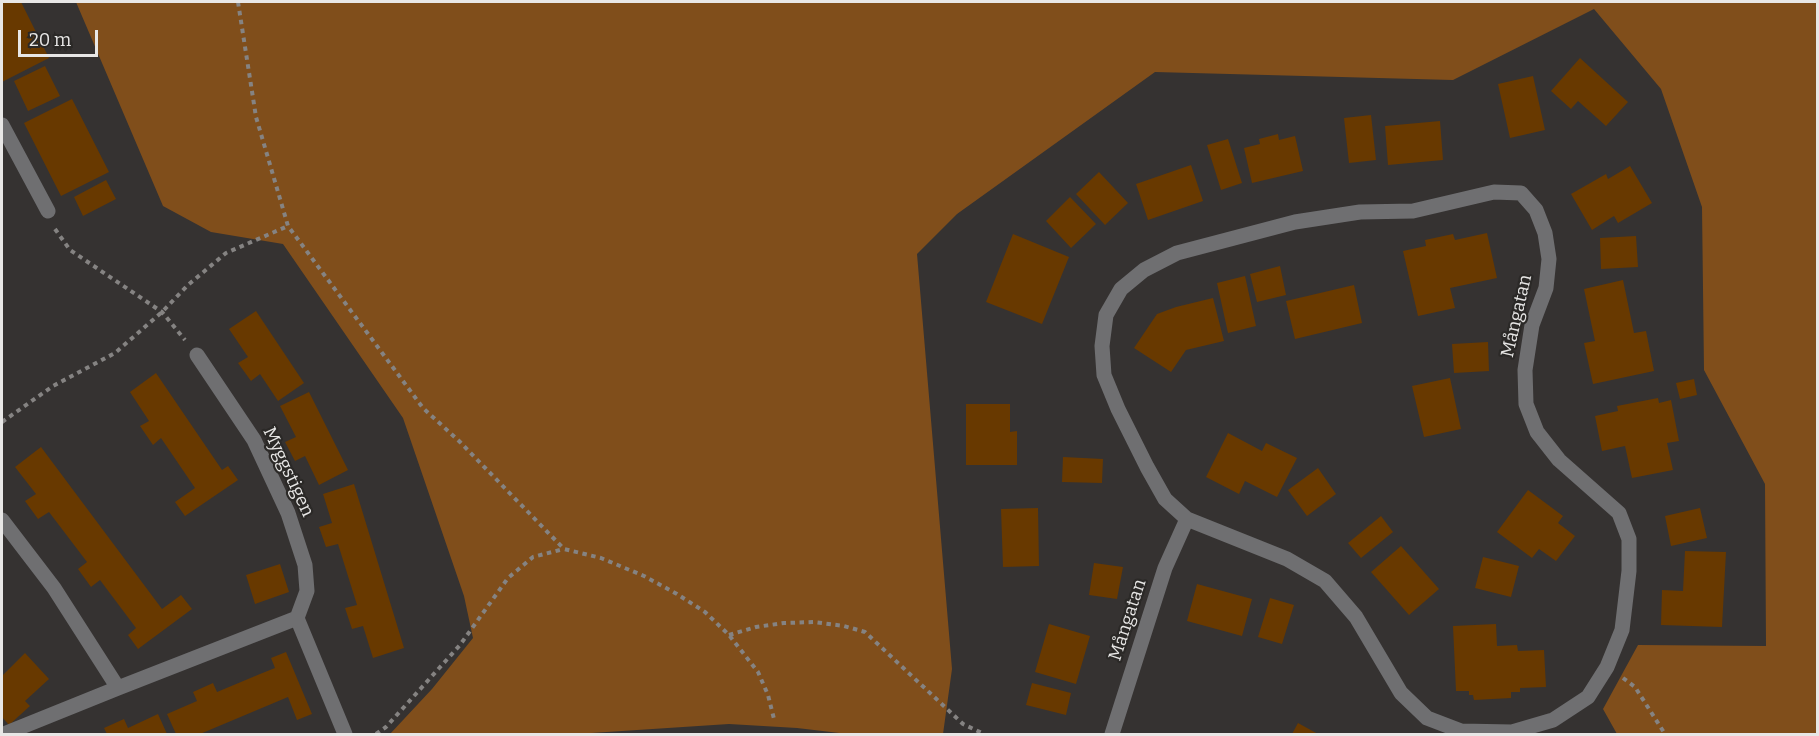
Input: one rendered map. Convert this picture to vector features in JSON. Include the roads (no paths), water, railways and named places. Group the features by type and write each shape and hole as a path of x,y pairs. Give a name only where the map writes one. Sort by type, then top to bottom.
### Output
{"street":[{"path":"2,125 48,211"},
{"name":"Mångatan","path":"1494,192 1521,193 1536,210 1545,233 1549,259 1546,288 1532,325 1525,370 1526,404 1537,432 1559,460 1619,513 1629,539 1629,571 1622,630 1607,667 1588,698 1553,720 1512,732 1461,731 1427,718 1401,693 1356,617 1325,581 1287,559 1186,519 1166,499 1147,467 1104,375 1102,346 1106,315 1121,289 1144,270 1177,253 1295,222 1360,212 1413,211 1494,192"},
{"name":"Myggstigen","path":"197,355 254,440 288,513 305,565 307,591 297,618"},
{"name":"Mångatan","path":"1112,735 1165,568 1186,519"},
{"path":"2,520 54,588 118,687"},
{"path":"4,735 118,687 297,618 345,735"}]}
